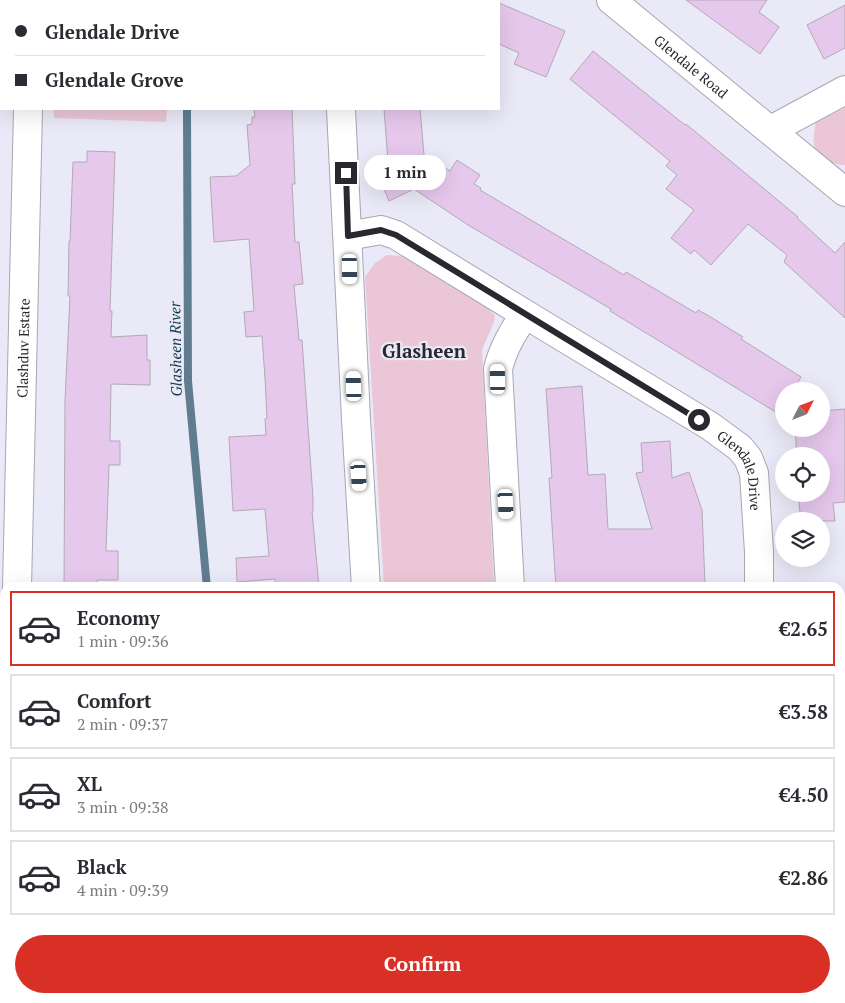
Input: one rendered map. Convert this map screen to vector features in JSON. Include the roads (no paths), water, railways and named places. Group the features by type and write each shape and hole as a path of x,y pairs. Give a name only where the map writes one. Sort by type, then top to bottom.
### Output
{"street":[{"name":"Glendale Road","path":"611,0 845,192"},
{"path":"771,130 845,90"},
{"name":"Clashduv Estate","path":"17,582 28,110"},
{"path":"342,110 356,428 366,582"},
{"name":"Glendale Drive","path":"348,236 381,230 396,235 710,426 740,448 748,458 754,473 759,582"},
{"path":"510,582 498,369 501,353 525,314"}],"waterway":[{"name":"Glasheen River","path":"187,110 188,381 206,582"}],"district":[{"name":"Glasheen","path":"424,350"}]}
